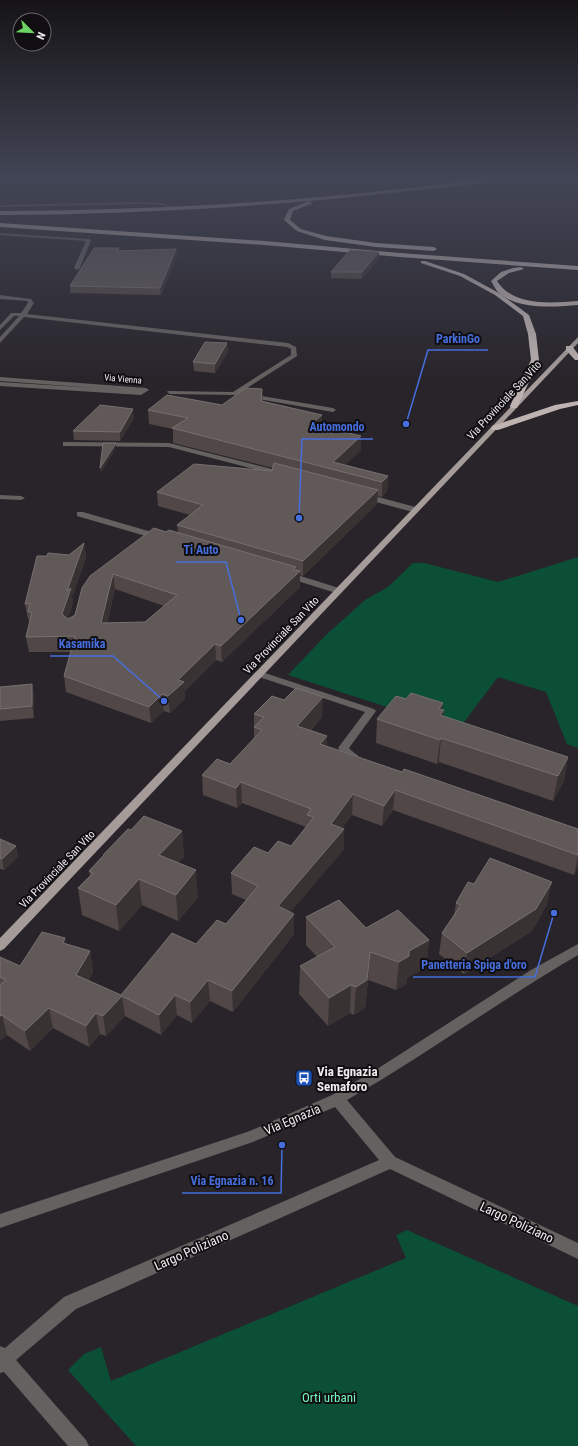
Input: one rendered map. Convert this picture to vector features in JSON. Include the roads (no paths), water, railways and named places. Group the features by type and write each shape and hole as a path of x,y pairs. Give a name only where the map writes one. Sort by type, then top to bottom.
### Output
{"highway":[{"path":"293,245 578,269"},
{"path":"364,245 578,262"},
{"path":"382,245 438,250"},
{"path":"400,255 462,275 497,294 526,315 532,334 535,360 514,406"},
{"path":"578,269 513,269 501,274 494,281 499,289 510,297 522,301 550,305 578,303"},
{"path":"570,348 578,358"},
{"path":"495,428 558,407 578,403"}],"main road":[{"name":"Via Provinciale San Vito","path":"0,946 495,428 578,339"}],"street":[{"path":"77,268 87,245"},
{"path":"0,297 29,300 31,303 23,315 0,341"},
{"path":"0,328 13,314 288,345 294,348 294,356 234,394"},
{"name":"Via Vienna","path":"0,379 146,390 141,393 0,384"},
{"path":"170,392 234,394 333,410"},
{"path":"66,444 169,445 285,475"},
{"path":"355,494 416,510"},
{"path":"0,497 21,498"},
{"path":"80,514 152,538 170,540"},
{"path":"280,573 339,590"},
{"path":"259,674 371,711 343,748 351,757 365,762"},
{"name":"Via Egnazia","path":"0,1221 253,1136 337,1099 379,1075 535,974 578,950"},
{"name":"Largo Poliziano","path":"337,1099 390,1162 578,1251"},
{"name":"Largo Poliziano","path":"1,1359 70,1303 390,1162"},
{"path":"1,1359 80,1446"}],"place":[{"name":"ParkinGo","path":"406,424"},
{"name":"Automondo","path":"299,518"},
{"name":"Ti Auto","path":"241,620"},
{"name":"Kasamika","path":"164,701"},
{"name":"Panetteria Spiga d'oro","path":"554,913"},
{"name":"Via Egnazia Semaforo","path":"304,1078"},
{"name":"Via Egnazia n. 16","path":"282,1145"}],"park label":[{"name":"Orti urbani","path":"329,1397"}]}
